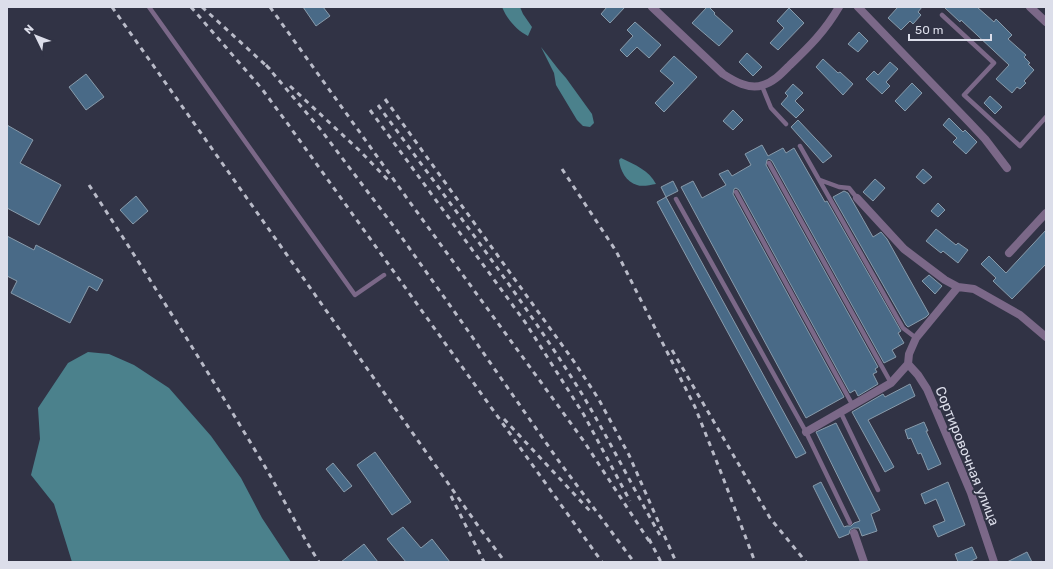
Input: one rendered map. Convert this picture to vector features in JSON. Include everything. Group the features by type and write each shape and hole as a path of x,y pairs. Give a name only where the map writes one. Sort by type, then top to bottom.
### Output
{"street":[{"path":"652,7 723,74 736,83 750,86 762,86 774,80 815,42 832,20 839,7"},
{"path":"858,7 985,139 1007,168"},
{"path":"1030,7 1046,22"},
{"path":"857,198 904,249 944,280 958,288 974,289 1020,315 1046,337"},
{"path":"1009,253 1046,213"},
{"path":"806,432 852,404 891,383 908,364 909,354 916,338 958,288"},
{"name":"Сортировочная улица","path":"908,364 918,375 927,389 971,494 994,562"},
{"path":"854,533 864,562"}],"lane":[{"path":"149,7 355,295 384,275"},
{"path":"942,15 994,63 964,95 1020,146 1046,117"},
{"path":"762,86 771,108 786,124"},
{"path":"800,146 904,328 916,338"},
{"path":"769,163 891,383"},
{"path":"820,180 839,187 849,188 857,198"},
{"path":"736,192 852,404"},
{"path":"676,199 806,432 850,523"},
{"path":"840,411 878,490"}],"shaded area":[{"path":"502,7 520,7 532,27 528,36 512,24"},
{"path":"541,47 592,114 594,123 590,127 583,126 577,120 556,85 554,73"},
{"path":"621,158 646,171 656,184 641,186 630,181 624,175 621,168 619,160"},
{"path":"88,352 109,354 134,365 169,388 211,436 241,478 262,518 291,562 72,562 54,504 31,475 40,439 38,408 68,363"}],"building":[{"path":"303,7 323,7 330,16 316,26"},
{"path":"607,7 625,7 610,23 601,14"},
{"path":"707,7 709,7 715,13 714,14 733,31 719,46 692,23"},
{"path":"898,7 922,7 918,12 921,15 913,24 910,21 901,30 888,18"},
{"path":"944,7 977,7 994,22 996,19 1012,35 1008,39 1026,55 1024,57 1034,70 1024,81 1026,83 1020,89 1017,87 1012,93 996,79 1009,65 961,20 960,22"},
{"path":"789,8 804,23 778,50 770,43 784,28 777,21"},
{"path":"635,22 661,45 649,58 637,47 627,57 620,50 633,36 627,30"},
{"path":"859,32 868,41 858,52 848,44"},
{"path":"747,53 762,67 753,76 739,62"},
{"path":"674,56 697,77 664,112 655,103 674,83 660,71"},
{"path":"823,59 853,84 843,95 816,67"},
{"path":"890,62 898,69 886,82 890,86 882,94 866,79 874,71 878,75"},
{"path":"86,74 104,97 86,110 69,87"},
{"path":"912,83 922,93 905,111 895,101"},
{"path":"793,84 803,93 795,101 804,110 796,118 781,104 788,96 785,93"},
{"path":"990,96 1002,107 995,114 984,103"},
{"path":"733,110 743,120 733,130 723,121"},
{"path":"949,118 963,132 965,130 977,142 966,154 953,142 957,138 943,125"},
{"path":"798,120 832,156 823,163 791,127"},
{"path":"7,125 33,140 20,163 61,185 39,225 7,208"},
{"path":"762,145 768,156 783,148 786,153 794,148 825,202 827,201 901,331 898,333 904,343 892,350 896,357 884,363 772,161 769,159 767,160 766,165 878,367 875,369 877,372 873,374 878,384 858,396 855,390 850,393 739,190 736,188 734,189 733,194 844,397 806,418 681,187 693,181 702,198 726,185 719,174 728,170 732,176 751,165 745,154"},
{"path":"923,169 932,177 924,184 916,177"},
{"path":"875,179 885,188 873,201 863,192"},
{"path":"673,181 678,191 666,197 661,187"},
{"path":"844,191 848,193 873,237 881,232 887,239 929,314 926,317 908,327 906,325 833,197"},
{"path":"136,196 148,211 133,224 120,210"},
{"path":"666,197 806,453 796,458 657,202"},
{"path":"938,203 945,210 938,217 931,211"},
{"path":"936,229 956,245 958,243 968,250 958,263 943,251 941,253 926,241"},
{"path":"1046,230 1046,264 1012,299 993,281 996,278 981,264 989,256 1006,273"},
{"path":"7,236 34,250 36,245 103,280 97,291 89,286 70,323 11,293 17,281 7,276"},
{"path":"929,275 942,286 935,294 922,281"},
{"path":"910,384 915,396 868,420 894,467 885,472 852,412 883,394 885,397"},
{"path":"924,422 928,431 926,431 941,464 928,470 921,453 918,454 911,438 908,439 905,430"},
{"path":"836,423 880,510 871,514 877,531 862,536 859,528 853,528 850,530 849,534 839,538 813,486 821,482 844,527 851,526 860,521 816,432"},
{"path":"375,452 411,502 392,515 357,465"},
{"path":"333,463 352,486 344,492 326,469"},
{"path":"948,482 965,525 938,537 933,526 945,521 936,499 925,504 921,494"},
{"path":"403,527 421,548 432,539 450,562 406,562 387,539"},
{"path":"364,544 378,562 341,562"},
{"path":"972,547 977,558 969,562 958,562 955,554"},
{"path":"1027,552 1032,562 1007,562"}],"railway":[{"path":"112,7 505,562"},
{"path":"191,7 262,89 285,120 602,562"},
{"path":"202,7 270,69"},
{"path":"270,7 583,440 651,544"},
{"path":"266,65 321,130 395,228 558,460 634,562"},
{"path":"290,86 360,151 388,180"},
{"path":"385,99 575,363 598,398 629,455 676,562"},
{"path":"378,105 534,320 582,394 661,537"},
{"path":"370,110 525,322 584,415 630,501"},
{"path":"562,169 616,251 695,407 755,562"},
{"path":"89,185 221,394 264,465 319,562"},
{"path":"672,350 770,518 806,562"},
{"path":"504,419 590,511"},
{"path":"451,496 484,562"},
{"path":"649,539 661,562"}]}
